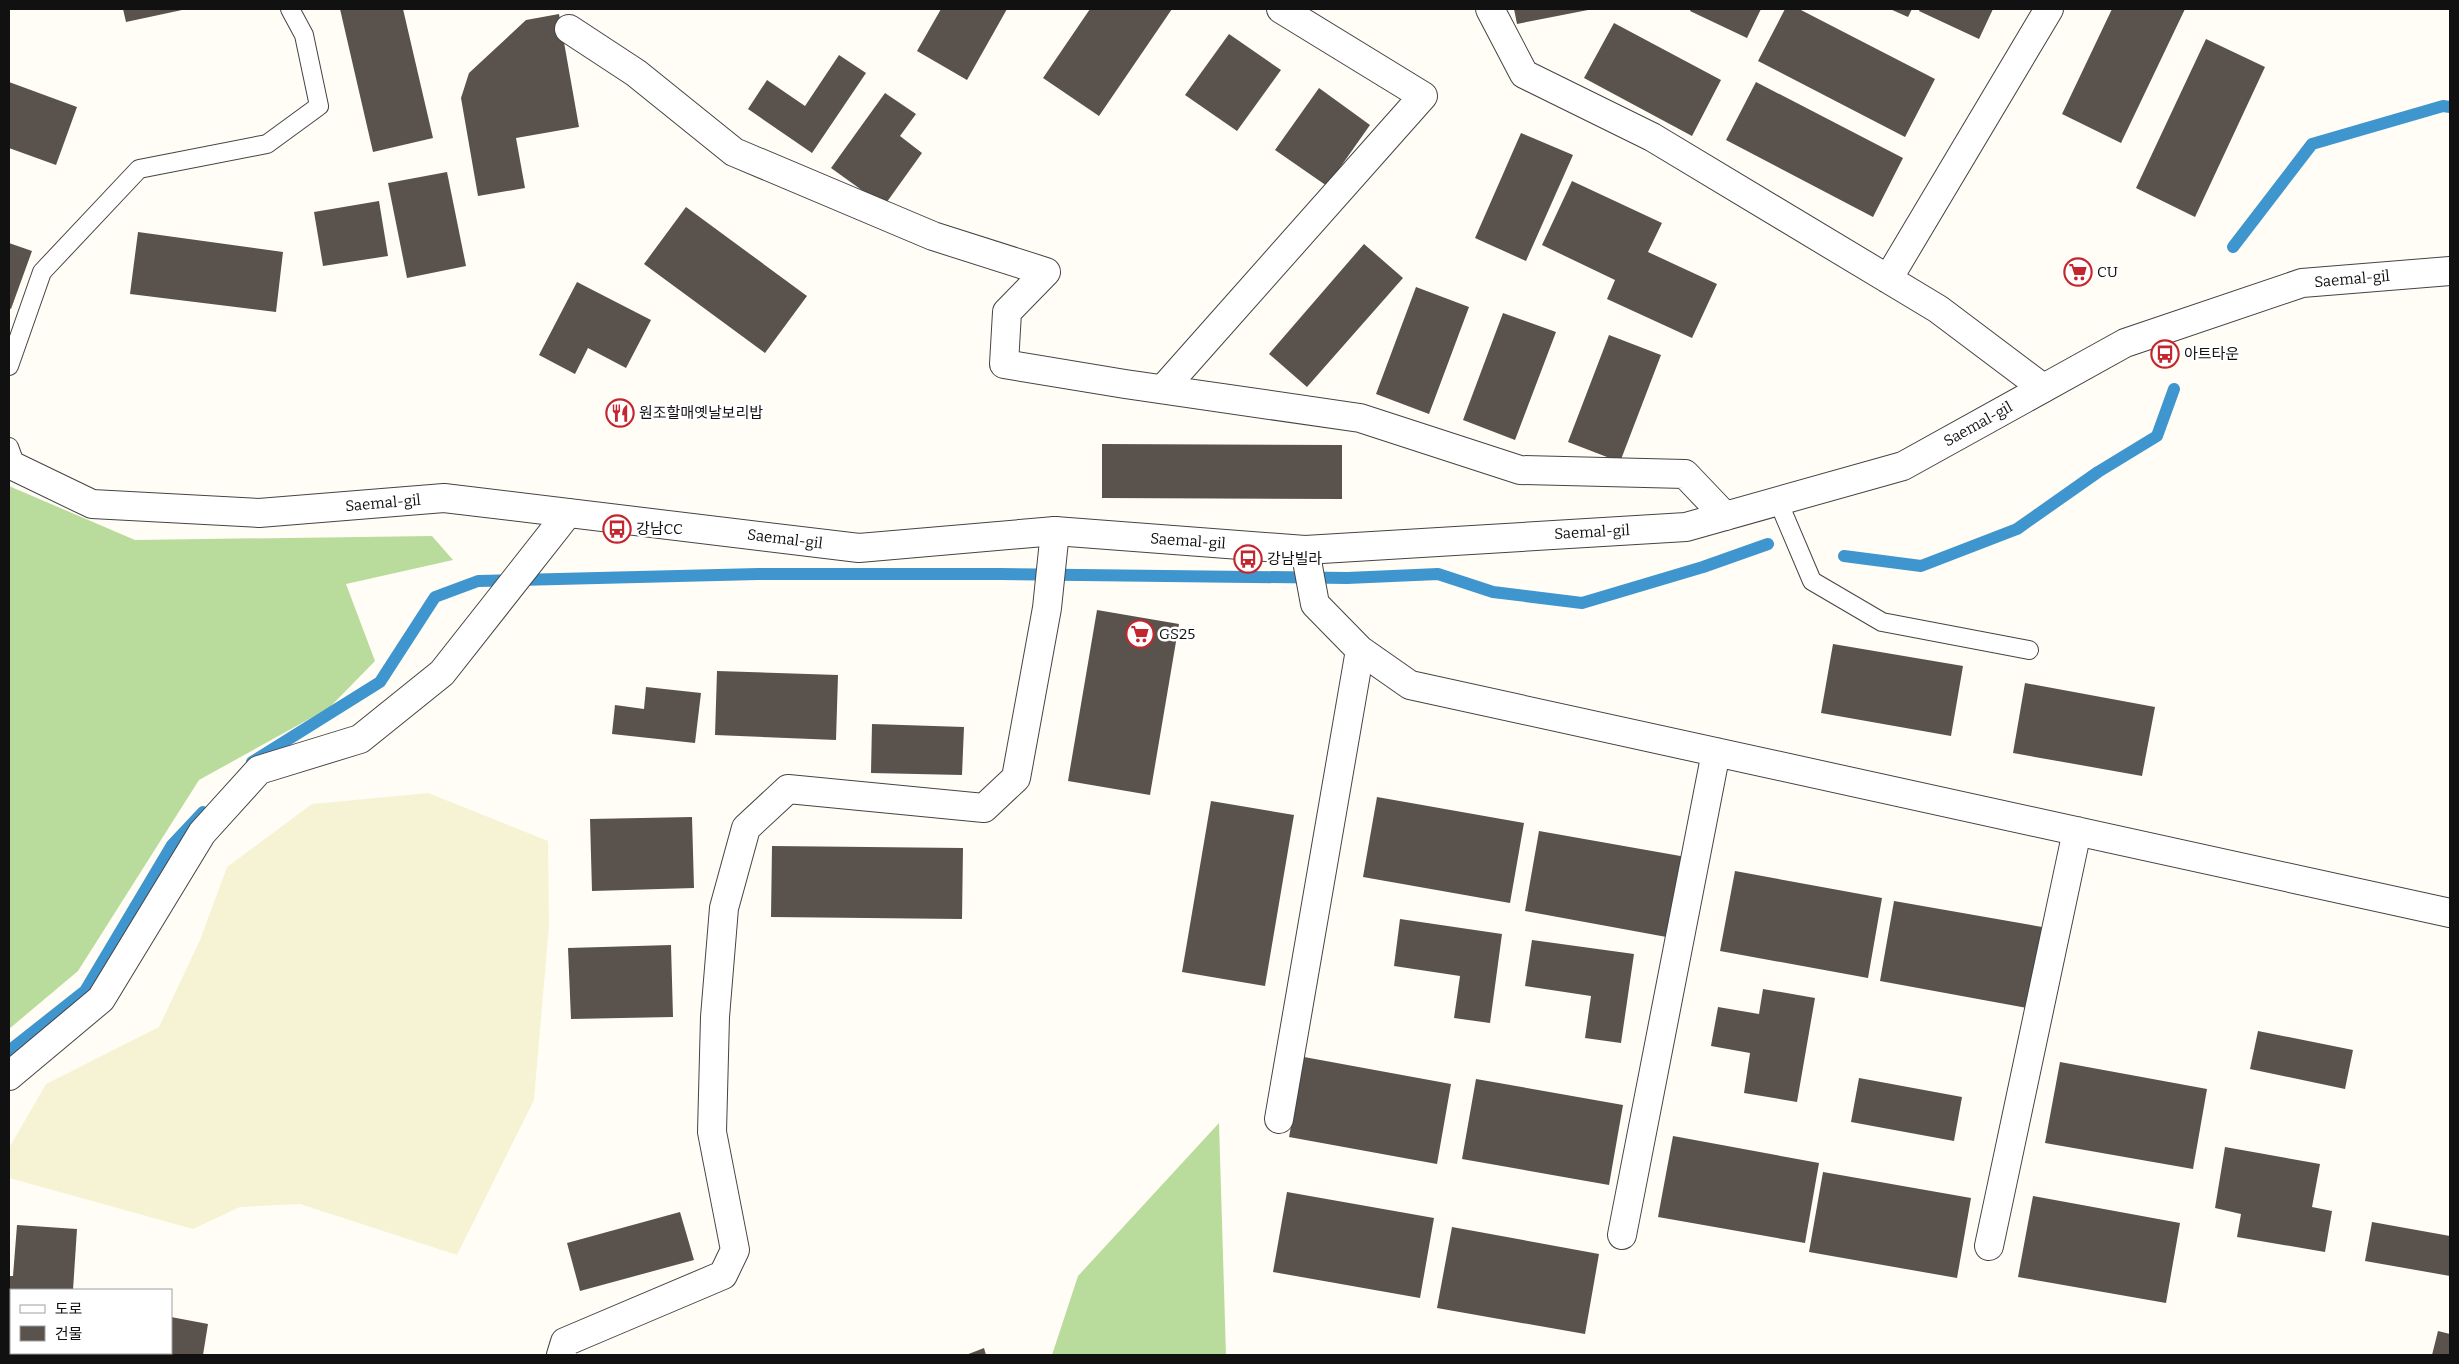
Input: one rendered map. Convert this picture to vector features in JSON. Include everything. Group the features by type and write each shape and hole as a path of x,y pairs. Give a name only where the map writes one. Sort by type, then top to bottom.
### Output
{"street":[{"path":"1163,389 1423,96 1281,9"},
{"path":"1490,9 1524,74 1652,137 1938,309 2043,388"},
{"path":"1888,279 2049,9"},
{"path":"569,29 636,73 734,152 932,236 1046,272 1007,312 1004,364 1360,418 1520,470 1685,474 1725,516"},
{"name":"Saemal-gil","path":"11,459 92,504 259,513 444,498 859,548 1055,531 1305,551 1686,527 1903,466 2125,343 2302,283 2450,271"},
{"path":"9,1076 101,999 202,833 259,770 360,738 442,672 568,513"},
{"path":"561,1355 565,1342 723,1275 735,1250 712,1132 714,1017 724,908 746,828 788,789 984,808 1016,778 1047,608 1055,531"},
{"path":"1305,551 1315,604 1360,650 1410,685 2450,913"},
{"path":"1279,1119 1360,650"},
{"path":"1622,1235 1716,752"},
{"path":"1989,1246 2077,831"}],"lane":[{"path":"9,366 42,272 139,169 267,144 319,106 304,35 290,9"},
{"path":"1778,501 1812,581 1882,622 2029,650"}],"shaded area":[{"path":"428,793 548,841 549,926 534,1100 457,1255 300,1204 240,1207 193,1229 9,1178 9,1148 46,1084 159,1027 200,940 227,867 312,804"}],"green space":[{"path":"9,486 135,540 432,536 453,560 346,584 375,661 329,708 199,780 78,971 9,1029"},
{"path":"1219,1123 1226,1355 1052,1355 1078,1276"}],"building":[{"path":"123,9 182,9 182,10 126,22"},
{"path":"340,9 403,9 433,138 373,152"},
{"path":"941,9 1007,9 967,80 917,51"},
{"path":"1090,9 1172,9 1099,116 1043,78"},
{"path":"1514,9 1588,9 1588,10 1517,24"},
{"path":"1691,9 1761,9 1747,38 1690,11"},
{"path":"1785,9 1799,9 1935,79 1905,137 1758,61"},
{"path":"1890,9 1912,9 1908,17"},
{"path":"1920,9 1993,9 1979,39 1919,11"},
{"path":"2112,9 2185,9 2121,143 2062,114"},
{"path":"559,14 579,127 516,138 525,188 478,196 461,98 469,73 526,20"},
{"path":"1614,23 1721,80 1692,136 1584,78"},
{"path":"1229,34 1281,70 1237,131 1185,95"},
{"path":"2206,39 2265,67 2195,217 2136,188"},
{"path":"839,55 866,73 812,153 748,109 767,80 805,106"},
{"path":"9,82 77,107 56,165 9,148"},
{"path":"1756,82 1903,158 1873,217 1726,140"},
{"path":"1319,88 1370,125 1327,186 1275,150"},
{"path":"885,93 916,114 900,136 922,153 884,206 831,168"},
{"path":"1521,133 1573,155 1526,261 1475,238"},
{"path":"447,172 466,266 407,278 388,183"},
{"path":"1572,181 1662,223 1648,252 1717,284 1692,338 1607,299 1615,280 1542,245"},
{"path":"379,201 388,256 323,266 314,212"},
{"path":"686,207 807,296 765,353 644,264"},
{"path":"138,232 283,252 276,312 130,294"},
{"path":"9,243 32,251 11,309 9,308"},
{"path":"1364,244 1403,278 1307,387 1269,354"},
{"path":"577,282 651,320 626,368 588,348 575,374 539,355"},
{"path":"1416,287 1469,307 1429,414 1376,394"},
{"path":"1503,313 1556,332 1515,440 1463,420"},
{"path":"1609,335 1661,355 1620,462 1568,442"},
{"path":"1102,444 1342,445 1342,499 1102,498"},
{"path":"1097,610 1179,624 1150,795 1068,781"},
{"path":"1833,644 1963,666 1951,736 1821,713"},
{"path":"717,671 838,675 836,740 715,735"},
{"path":"2025,683 2155,707 2142,776 2013,753"},
{"path":"646,687 701,693 695,743 612,734 615,705 644,709"},
{"path":"872,724 964,727 962,775 871,773"},
{"path":"1377,797 1524,823 1510,903 1363,877"},
{"path":"1211,801 1294,815 1265,986 1182,972"},
{"path":"692,817 694,888 592,891 590,819"},
{"path":"1539,831 1686,857 1672,938 1525,911"},
{"path":"772,846 963,848 962,919 771,917"},
{"path":"1735,871 1882,898 1868,978 1720,951"},
{"path":"1894,901 2042,927 2027,1008 1880,981"},
{"path":"1400,919 1502,934 1490,1023 1454,1018 1460,976 1394,966"},
{"path":"1532,940 1634,954 1621,1043 1585,1038 1591,996 1525,986"},
{"path":"671,945 673,1017 571,1019 568,948"},
{"path":"1763,989 1815,998 1797,1102 1744,1093 1750,1053 1711,1046 1718,1007 1759,1014"},
{"path":"2258,1031 2353,1050 2345,1089 2250,1069"},
{"path":"1304,1057 1451,1084 1437,1164 1289,1137"},
{"path":"2060,1062 2207,1089 2193,1169 2045,1143"},
{"path":"1859,1078 1962,1097 1954,1141 1851,1122"},
{"path":"1476,1079 1623,1105 1609,1185 1462,1159"},
{"path":"1673,1136 1819,1163 1805,1243 1658,1217"},
{"path":"2225,1147 2320,1164 2312,1207 2332,1211 2325,1252 2237,1237 2241,1214 2215,1208"},
{"path":"1823,1172 1971,1198 1957,1278 1809,1252"},
{"path":"1287,1192 1434,1218 1420,1298 1273,1272"},
{"path":"2033,1196 2180,1223 2166,1303 2018,1277"},
{"path":"680,1212 694,1260 580,1291 567,1243"},
{"path":"2372,1222 2450,1236 2450,1276 2365,1261"},
{"path":"17,1225 77,1229 73,1289 10,1289 10,1354 68,1355 9,1355 9,1276 13,1276"},
{"path":"1452,1227 1599,1254 1585,1334 1437,1308"},
{"path":"172,1317 208,1324 203,1355 127,1354 172,1354"},
{"path":"2438,1331 2450,1334 2450,1355 2432,1355"},
{"path":"984,1348 986,1355 966,1355"}],"waterway":[{"path":"2233,247 2312,144 2443,106 2450,107"},
{"path":"1844,556 1921,566 2017,529 2098,472 2157,436 2174,389"},
{"path":"252,762 380,682 435,597 478,581 758,574 1000,574 1347,578 1438,574 1493,592 1582,603 1703,567 1768,544"},
{"path":"9,1051 85,991 172,845 203,812"}],"place":[{"name":"CU","path":"2078,272"},
{"name":"아트타운","path":"2165,354"},
{"name":"원조할매옛날보리밥","path":"620,413"},
{"name":"강남CC","path":"617,529"},
{"name":"강남빌라","path":"1248,559"},
{"name":"GS25","path":"1140,634"}]}
